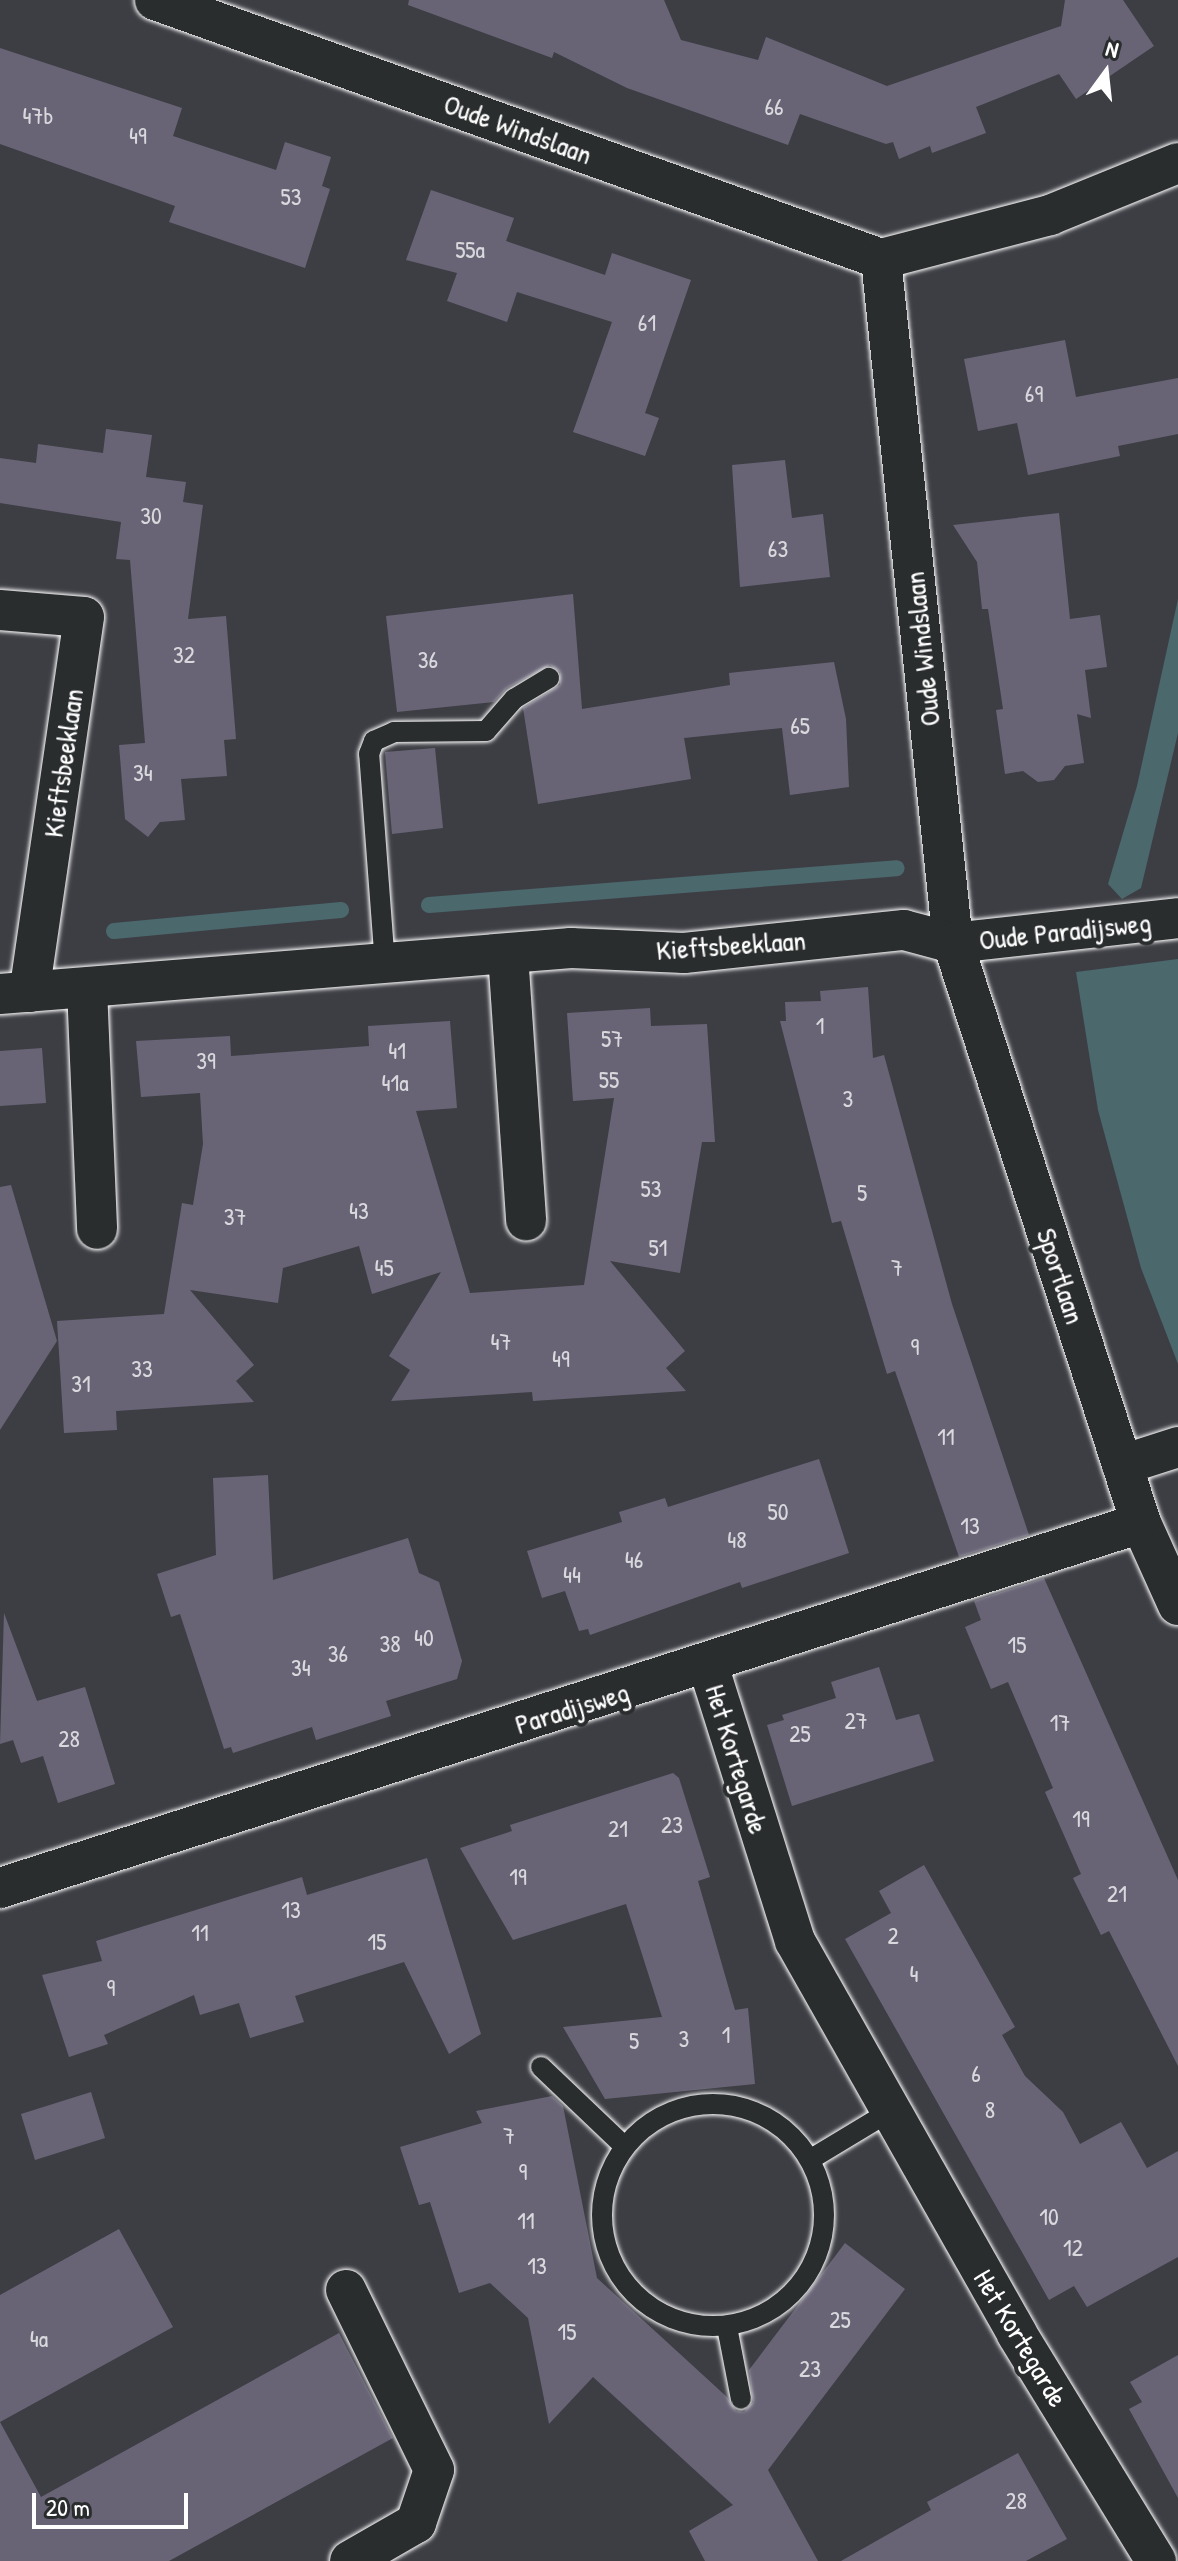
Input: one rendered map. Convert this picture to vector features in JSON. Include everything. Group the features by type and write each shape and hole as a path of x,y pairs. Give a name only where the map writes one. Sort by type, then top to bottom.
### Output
{"street":[{"name":"Oude Windslaan","path":"155,0 881,259 953,943"},
{"path":"881,259 1050,215 1178,163"},
{"name":"Kieftsbeeklaan","path":"0,610 84,617 14,993 571,948 684,953 904,930 953,943"},
{"name":"Oude Paradijsweg","path":"953,943 1178,918"},
{"name":"Sportlaan","path":"953,943 1141,1523 1178,1605"},
{"path":"508,954 526,1220"},
{"path":"87,988 97,1229"},
{"path":"1122,1465 1178,1447"},
{"name":"Paradijsweg","path":"0,1888 708,1665 1141,1523"},
{"name":"Het Kortegarde","path":"708,1665 795,1941 889,2112 1156,2561"},
{"path":"346,2290 434,2470 416,2523 350,2561"},
{"path":"1171,2561 1178,2557"}],"lane":[{"path":"385,965 369,754 374,741 394,732 486,731 514,699 549,678"},
{"path":"541,2067 623,2145"},
{"path":"721,2102 773,2119 811,2159 825,2201 822,2245 803,2284 769,2313 727,2327 674,2321 631,2292 605,2246 602,2194 623,2145 666,2112 721,2102"},
{"path":"811,2159 889,2112"},
{"path":"727,2327 741,2399"}],"water":[{"path":"1178,599 1178,733 1141,888 1122,899 1108,884 1137,786"},
{"path":"1178,959 1178,1364 1141,1268 1098,1110 1076,972"}],"building":[{"path":"409,0 664,0 681,40 758,60 766,37 887,86 1061,26 1065,0 1123,0 1154,46 1076,99 1059,74 976,107 986,133 932,153 930,146 899,159 893,142 886,144 800,114 788,145 627,88 554,52 552,58 408,5"},
{"path":"0,48 182,108 173,136 276,170 285,142 331,157 322,186 330,189 305,268 169,222 175,206 0,144"},
{"path":"431,190 514,218 506,241 605,275 612,253 691,280 645,413 659,418 645,456 573,432 612,322 517,292 507,322 447,301 457,273 406,260"},
{"path":"1065,340 1076,397 1178,378 1178,434 1118,446 1120,456 1028,475 1017,423 978,431 964,359"},
{"path":"106,429 152,435 146,477 186,482 183,502 203,505 188,619 226,616 236,739 224,740 227,776 181,779 185,820 160,822 148,837 125,819 119,745 145,743 130,560 116,559 121,522 0,503 0,458 36,463 38,444 103,453"},
{"path":"785,460 792,518 823,514 830,577 740,587 732,465"},
{"path":"1059,513 1070,619 1100,615 1107,667 1085,670 1091,718 1077,714 1084,763 1065,766 1054,780 1038,782 1023,771 1005,774 996,710 1003,709 988,609 982,609 977,562 953,525"},
{"path":"573,594 582,709 730,685 729,673 834,662 846,719 849,787 790,795 782,728 684,738 691,779 538,804 523,708 560,685 560,672 550,665 507,688 494,702 397,712 386,616"},
{"path":"435,748 443,828 392,834 385,752"},
{"path":"868,987 873,1058 884,1055 952,1304 1029,1535 959,1557 895,1371 887,1374 841,1221 832,1223 780,1021 786,1021 785,1002 821,1001 820,991"},
{"path":"650,1008 651,1026 707,1024 715,1142 702,1142 680,1273 610,1261 685,1351 666,1368 686,1391 533,1401 532,1392 391,1401 410,1370 389,1356 441,1272 372,1294 359,1246 283,1268 278,1303 190,1290 254,1365 236,1381 254,1402 116,1411 117,1430 64,1433 57,1321 164,1314 182,1203 193,1205 203,1144 200,1093 141,1097 136,1041 230,1036 231,1056 369,1046 368,1026 450,1021 457,1108 416,1111 470,1293 584,1285 614,1098 573,1101 567,1013"},
{"path":"42,1048 46,1103 0,1106 0,1051"},
{"path":"11,1185 57,1341 0,1430 0,1187"},
{"path":"819,1459 849,1553 742,1588 740,1582 590,1635 588,1629 579,1631 565,1591 542,1598 527,1551 622,1522 619,1512 665,1498 668,1507"},
{"path":"268,1475 273,1580 408,1538 419,1573 439,1582 462,1661 457,1679 386,1701 391,1716 316,1740 312,1727 233,1753 231,1747 224,1749 180,1614 171,1617 157,1574 216,1555 213,1478"},
{"path":"1044,1578 1178,1880 1178,2066 1109,1931 1101,1935 1073,1878 1081,1874 1045,1792 1053,1788 1008,1682 991,1689 965,1627 981,1620 974,1601"},
{"path":"4,1613 37,1701 85,1687 115,1784 58,1803 43,1756 21,1763 13,1740 0,1744"},
{"path":"879,1667 896,1720 919,1714 934,1761 792,1806 767,1725 784,1720 782,1715 836,1698 831,1682"},
{"path":"673,1773 679,1778 710,1877 698,1881 735,2010 748,2008 755,2084 605,2099 563,2027 662,2017 626,1904 513,1940 460,1848 512,1831 510,1825"},
{"path":"427,1858 481,2034 449,2054 404,1962 295,1996 304,2022 250,2038 239,2003 200,2015 194,1995 104,2035 108,2044 69,2057 42,1975 102,1961 96,1941 302,1877 307,1895"},
{"path":"924,1865 1015,2027 1002,2035 1025,2076 1063,2112 1080,2144 1121,2122 1147,2168 1178,2151 1178,2257 1087,2307 1074,2286 1049,2300 845,1939 891,1913 879,1891"},
{"path":"91,2092 105,2138 35,2160 21,2114"},
{"path":"552,2096 563,2106 597,2278 727,2397 736,2411 744,2412 753,2402 749,2370 845,2243 905,2289 768,2470 818,2561 705,2561 689,2531 733,2505 593,2377 549,2424 528,2318 490,2283 459,2293 430,2202 419,2205 400,2147 482,2123 476,2111"},
{"path":"119,2229 173,2327 0,2422 0,2295"},
{"path":"339,2333 393,2438 169,2561 0,2561 0,2422 41,2497"},
{"path":"1178,2355 1178,2498 1129,2409 1142,2402 1130,2382"},
{"path":"1018,2453 1067,2539 1026,2561 841,2561 931,2510 927,2502"}],"waterway":[{"path":"429,905 897,868"},
{"path":"114,931 341,910"}]}
